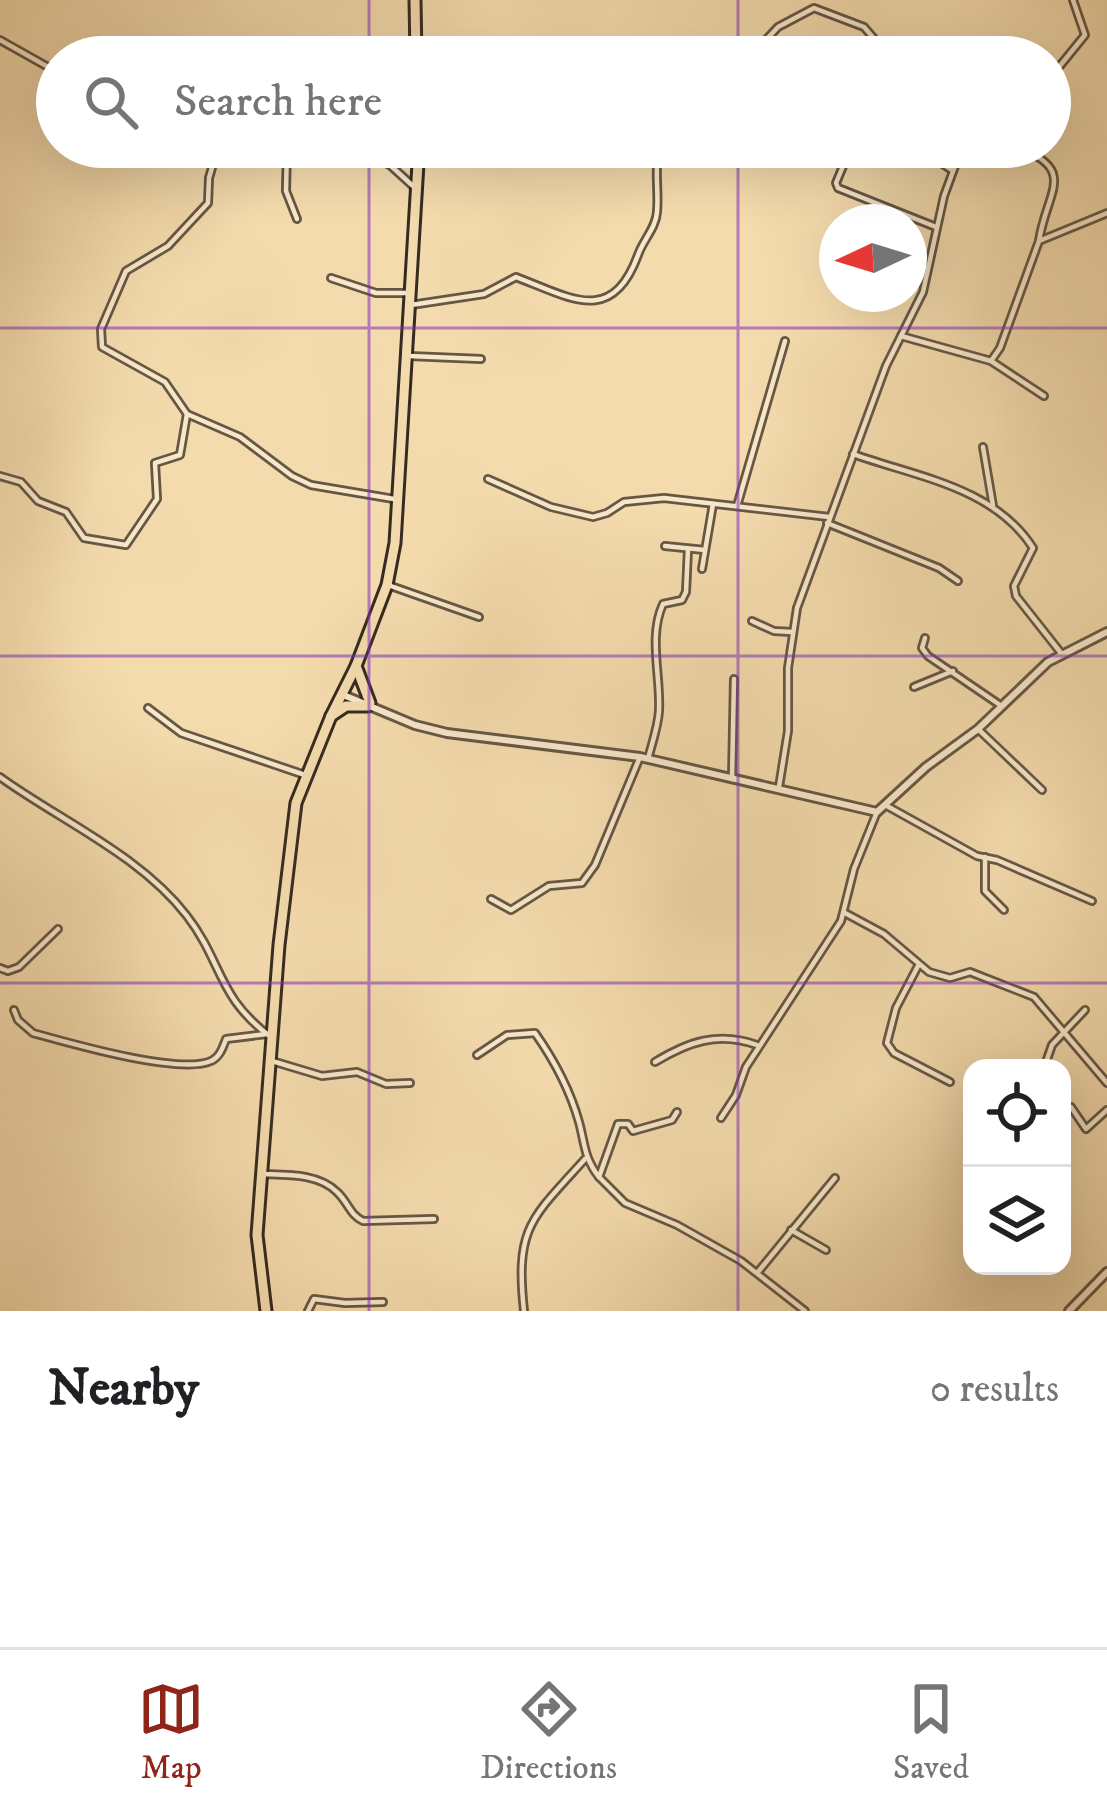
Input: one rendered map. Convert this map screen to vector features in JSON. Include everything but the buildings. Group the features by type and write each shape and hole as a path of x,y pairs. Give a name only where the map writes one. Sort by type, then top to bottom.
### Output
{"main road":[{"path":"415,0 416,36"},
{"path":"266,1311 257,1235 269,1036 293,827 304,775 356,666 387,584 400,500 420,168"},
{"path":"331,716 346,706 370,705 356,666"}],"street":[{"path":"1071,52 1085,35 1073,0"},
{"path":"769,36 815,4 865,27 872,36"},
{"path":"0,40 36,60"},
{"path":"212,168 208,203 168,246 126,271 99,339 111,355 165,382 187,414 239,437 311,485 400,500"},
{"path":"286,168 286,191 297,219"},
{"path":"393,168 418,196"},
{"path":"411,305 484,294 517,277 576,298 612,297 627,280 657,215 655,168"},
{"path":"842,168 838,188 937,228"},
{"path":"779,788 788,731 792,632 853,454 923,292 949,168"},
{"path":"991,361 1040,241 1055,187 1053,168"},
{"path":"1040,241 1107,213"},
{"path":"331,278 376,293 412,292"},
{"path":"901,336 991,361 1044,397"},
{"path":"737,506 785,340"},
{"path":"408,356 481,359"},
{"path":"0,476 21,482 38,501 66,512 84,538 126,544 157,499 155,464 179,455 187,414"},
{"path":"983,447 993,508"},
{"path":"853,454 982,498 993,508 1033,548 1014,586 1016,596 1061,652"},
{"path":"488,479 571,514 593,517 636,500 664,498 828,520 939,568 958,581"},
{"path":"982,498 992,492"},
{"path":"702,569 713,503"},
{"path":"664,545 705,550"},
{"path":"490,899 511,910 549,886 582,883 604,846 659,716 659,611 663,604 682,600 686,592 688,549"},
{"path":"387,584 479,617"},
{"path":"752,621 774,631 792,632"},
{"path":"721,1118 759,1046 845,913 854,869 877,812 926,767 978,729 1061,652 1107,632"},
{"path":"926,638 923,651 1000,705"},
{"path":"914,687 954,670"},
{"path":"732,778 734,679"},
{"path":"343,691 415,725 447,733 644,758 877,812"},
{"path":"148,708 181,734 304,775"},
{"path":"978,729 1042,790"},
{"path":"0,777 166,892 189,917 235,1005 269,1036"},
{"path":"887,806 977,856 1092,901"},
{"path":"985,856 986,891 1004,910"},
{"path":"845,913 884,934 918,965 950,978 970,972 1034,997 1107,1083"},
{"path":"0,968 19,967 58,929"},
{"path":"918,965 896,1007 887,1043 895,1053 950,1082"},
{"path":"14,1010 33,1033 185,1067 211,1061 223,1051 226,1040 269,1036"},
{"path":"1045,1059 1085,1010"},
{"path":"477,1055 507,1035 535,1033 564,1084 579,1122 585,1159 599,1177 625,1203 677,1225 758,1272 805,1311"},
{"path":"655,1062 689,1042 734,1039 759,1046"},
{"path":"270,1060 322,1076 357,1072 386,1084 410,1083"},
{"path":"1071,1107 1086,1129 1107,1110"},
{"path":"599,1177 618,1124 628,1124 633,1131 672,1120 677,1112"},
{"path":"524,1311 519,1261 531,1220 585,1159"},
{"path":"261,1174 298,1176 333,1188 356,1219 363,1221 434,1219"},
{"path":"758,1272 835,1178"},
{"path":"791,1230 826,1250"},
{"path":"1069,1311 1107,1272"},
{"path":"308,1311 314,1299 345,1304 383,1302"}]}
